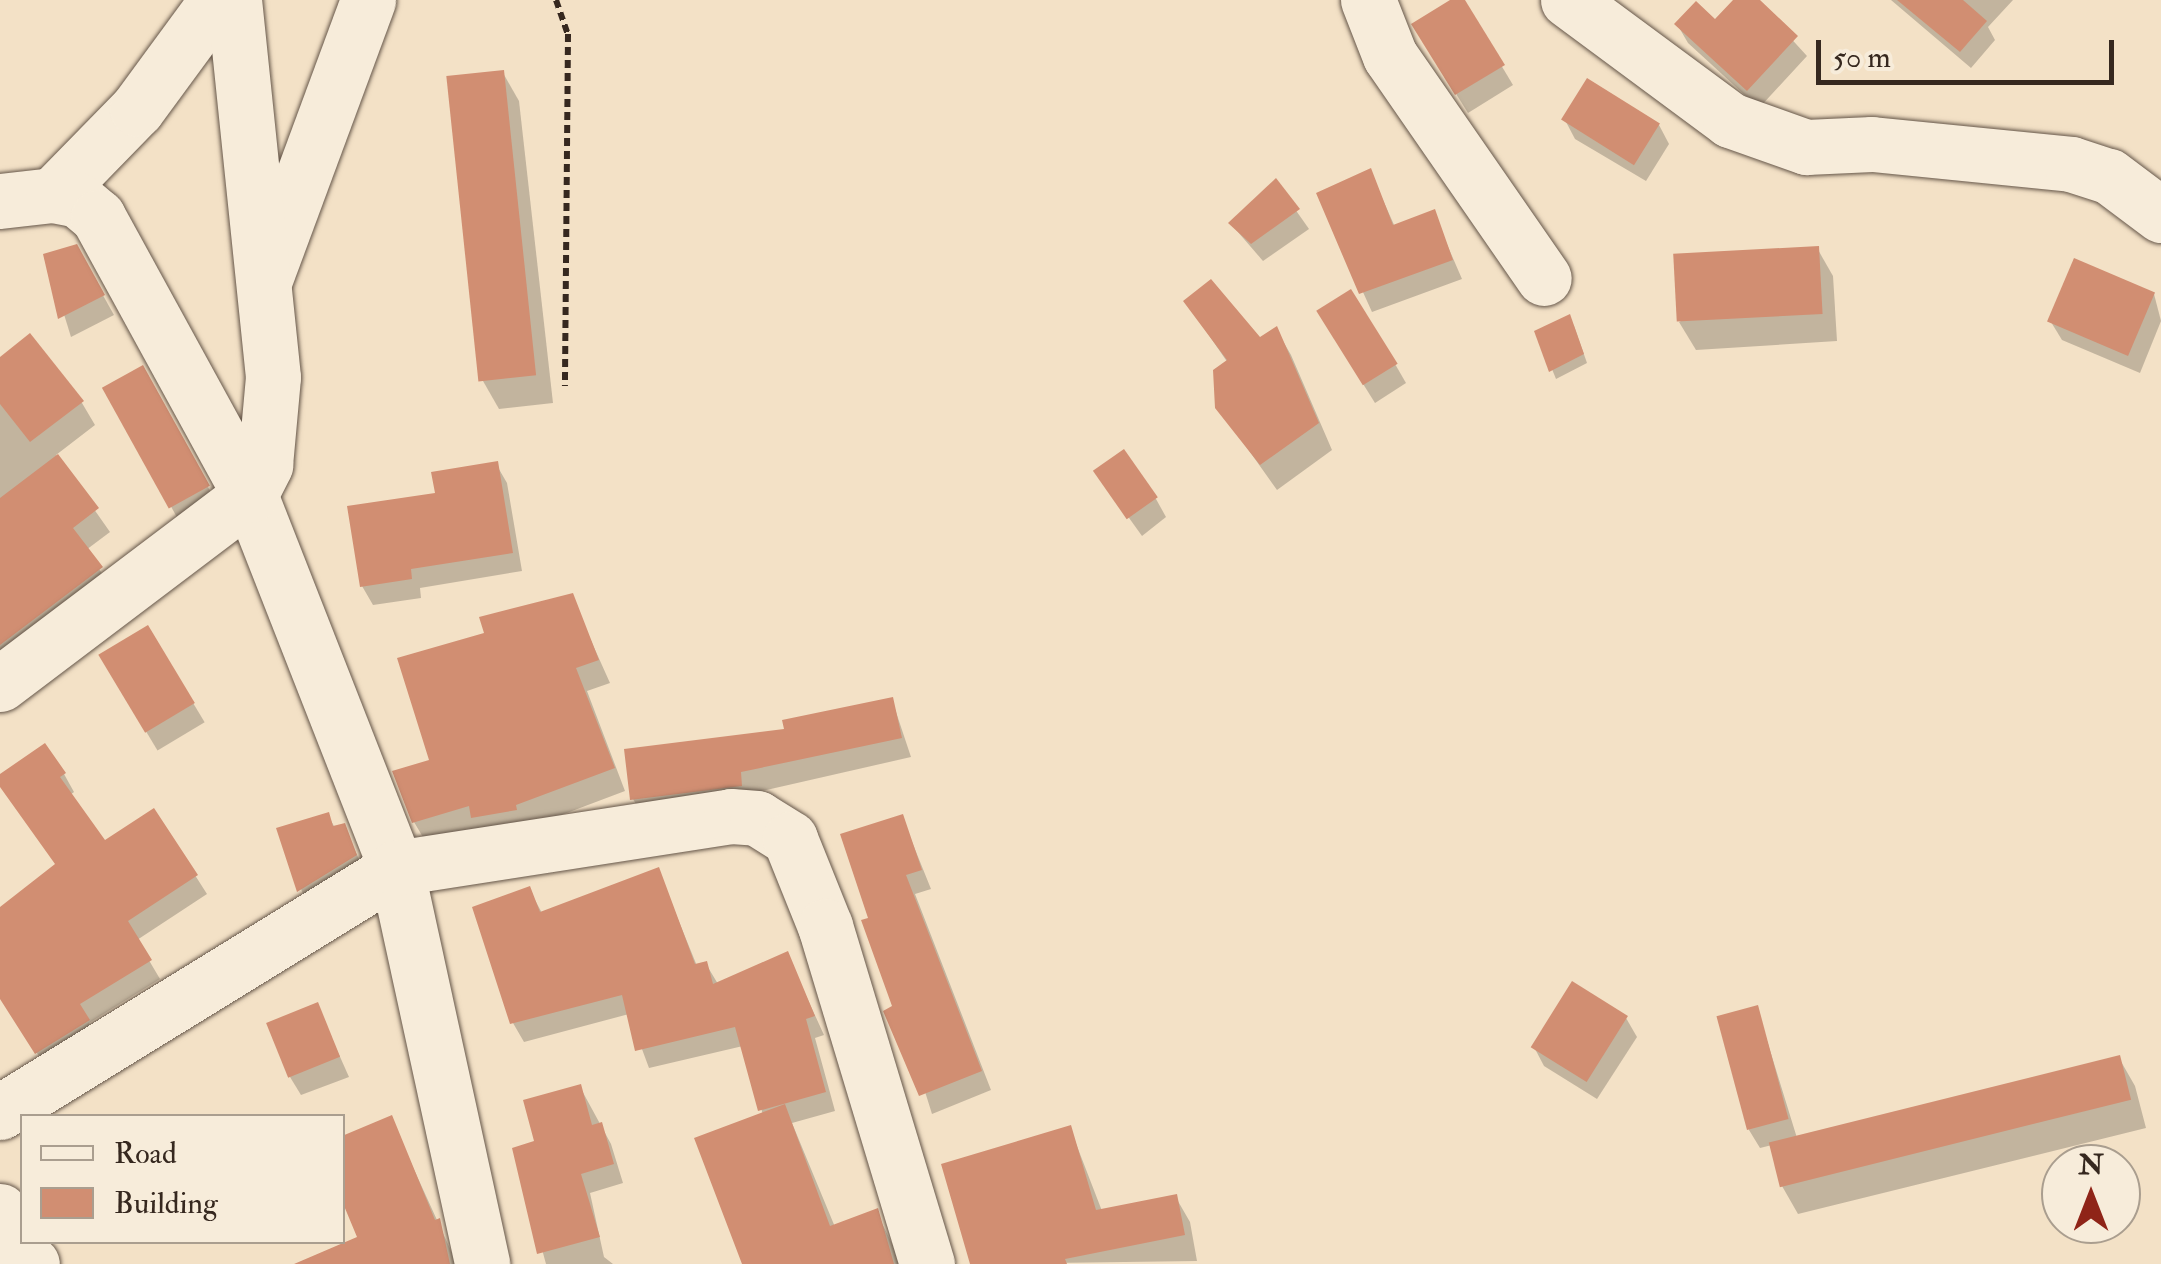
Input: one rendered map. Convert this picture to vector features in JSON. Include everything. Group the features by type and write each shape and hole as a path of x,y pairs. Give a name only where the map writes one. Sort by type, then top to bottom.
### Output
{"street":[{"path":"53,195 137,108 218,0"},
{"path":"0,684 250,494 265,466 274,377 234,0"},
{"path":"264,282 368,0"},
{"path":"1368,0 1390,56 1544,278"},
{"path":"1568,0 1730,120 1806,147 1872,144 2071,164 2109,176 2161,215"},
{"path":"0,201 53,195 78,200 98,216 250,494 396,868 482,1264"},
{"path":"0,1112 396,868 732,816 776,827 790,840 825,926 928,1264"},
{"path":"0,1211 21,1255 32,1264"}],"path":[{"path":"556,0 568,34 565,386"}],"building":[{"path":"1450,0 1465,0 1505,65 1455,95 1411,24"},
{"path":"1733,0 1760,0 1798,36 1747,91 1674,24 1696,1 1715,19"},
{"path":"1897,0 1963,0 1987,21 1960,52"},
{"path":"504,70 536,375 478,381 446,76"},
{"path":"1587,78 1660,124 1634,165 1561,120"},
{"path":"1371,168 1393,225 1435,209 1453,260 1359,294 1316,193"},
{"path":"1276,178 1300,209 1251,244 1228,223"},
{"path":"77,244 105,295 58,319 43,254"},
{"path":"1819,246 1823,314 1677,322 1673,254"},
{"path":"2074,258 2155,292 2128,356 2047,322"},
{"path":"1211,279 1260,337 1277,326 1319,423 1260,465 1215,408 1213,370 1227,360 1183,301"},
{"path":"1351,289 1398,364 1363,385 1316,311"},
{"path":"1570,314 1584,354 1549,372 1534,331"},
{"path":"30,333 84,401 30,442 0,404 0,357"},
{"path":"143,365 210,486 169,508 102,388"},
{"path":"1124,449 1158,497 1127,519 1093,471"},
{"path":"58,454 99,508 73,528 103,567 0,645 0,498"},
{"path":"498,461 513,553 411,569 412,579 360,587 347,506 435,493 431,472"},
{"path":"573,593 599,660 576,668 615,768 516,805 517,810 471,818 469,806 412,823 392,771 429,760 397,658 484,633 479,617"},
{"path":"148,625 195,703 145,733 98,655"},
{"path":"893,697 902,738 741,772 742,786 630,800 624,749 784,729 782,720"},
{"path":"45,743 66,773 60,777 105,840 154,808 198,875 128,921 152,960 80,1004 90,1020 35,1054 0,999 0,907 55,864 0,787 0,774"},
{"path":"329,812 333,826 345,823 357,855 297,892 276,828"},
{"path":"903,814 922,870 906,875 982,1071 919,1096 883,1011 892,1006 861,920 868,918 840,834"},
{"path":"659,867 695,964 707,961 713,984 788,951 815,1016 806,1019 826,1092 758,1111 735,1027 635,1051 622,995 510,1024 472,907 530,886 540,912"},
{"path":"1572,981 1628,1016 1587,1082 1531,1047"},
{"path":"318,1002 340,1057 288,1078 266,1023"},
{"path":"1758,1005 1789,1119 1747,1130 1716,1016"},
{"path":"2120,1055 2131,1100 1780,1187 1769,1143"},
{"path":"581,1084 592,1125 602,1122 614,1164 581,1174 600,1237 537,1254 512,1148 534,1141 523,1100"},
{"path":"785,1104 830,1226 878,1208 894,1264 742,1264 694,1138"},
{"path":"392,1115 435,1220 440,1218 450,1264 294,1264 357,1237 345,1208 345,1135"},
{"path":"1071,1125 1096,1210 1177,1194 1185,1235 1065,1259 1067,1264 970,1264 941,1164"}]}
